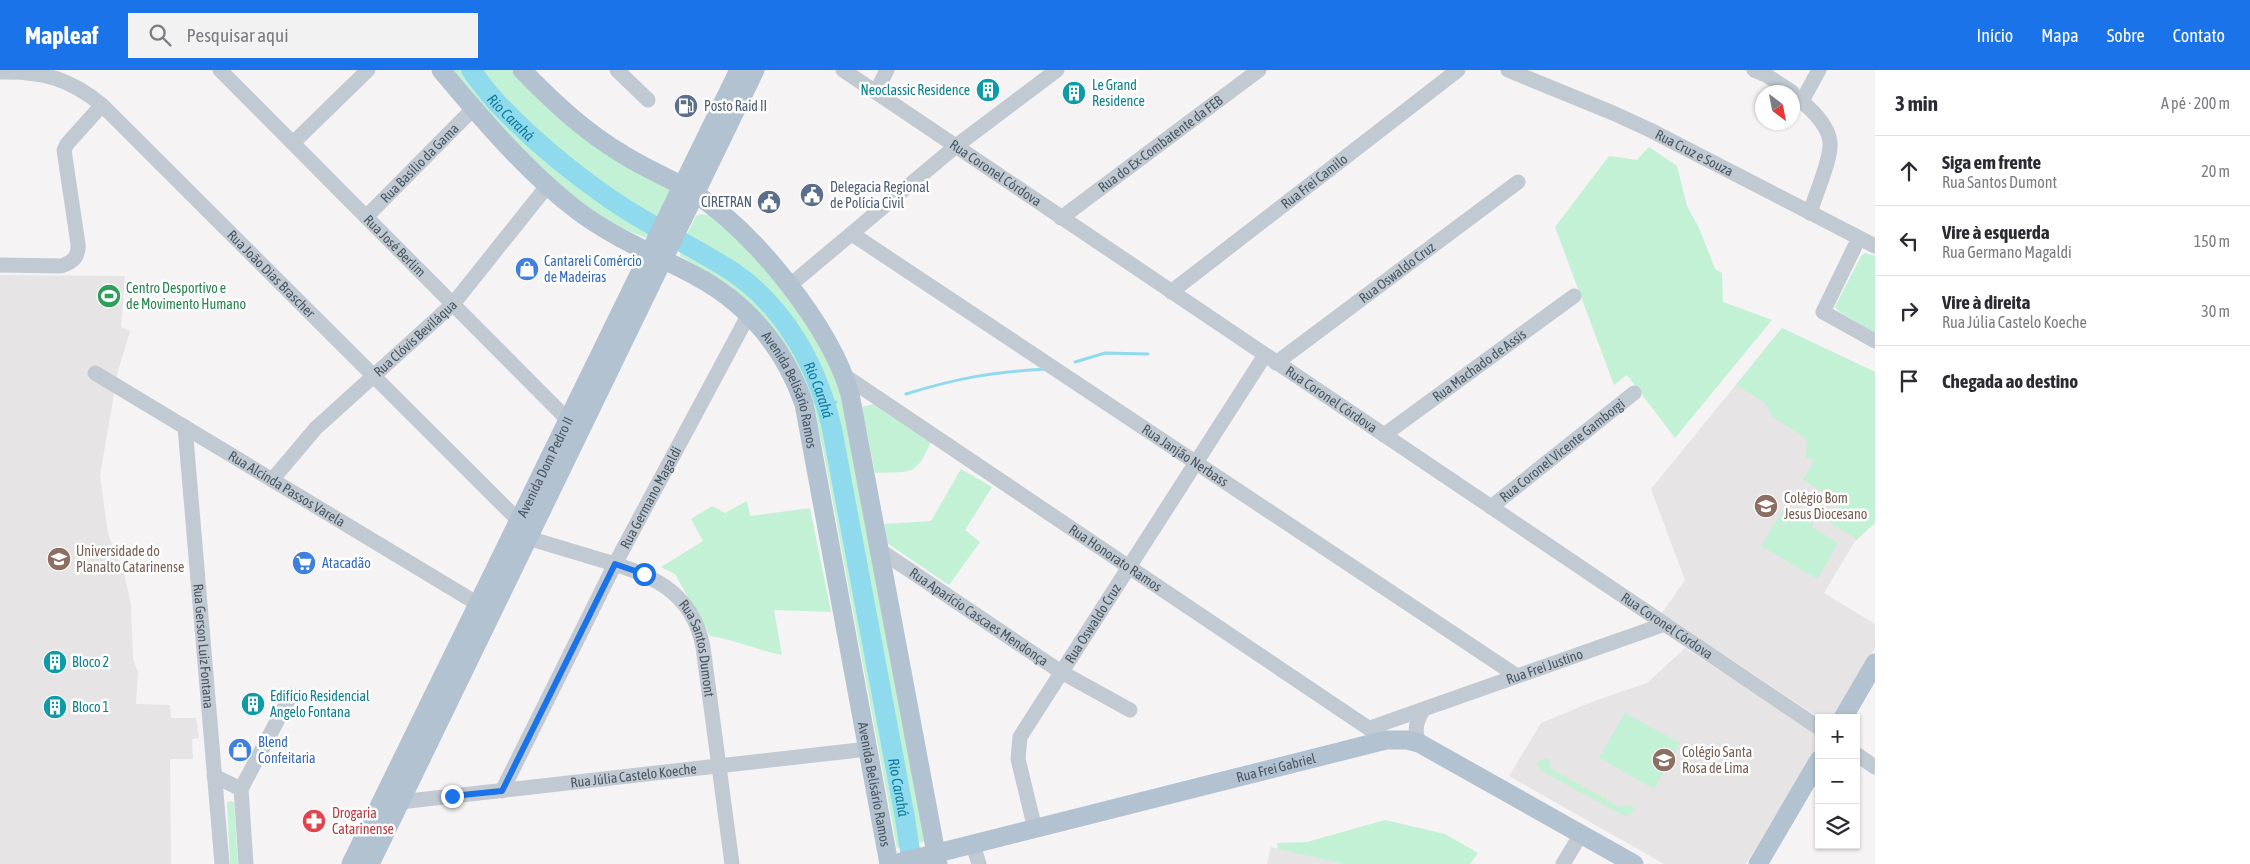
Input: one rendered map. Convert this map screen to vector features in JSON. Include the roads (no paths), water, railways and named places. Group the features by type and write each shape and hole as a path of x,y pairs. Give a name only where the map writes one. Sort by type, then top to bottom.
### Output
{"main road":[{"name":"Avenida Belisário Ramos","path":"441,70 474,108 548,185 598,226 658,253 716,288 749,314 764,329 778,349 798,385 804,404 868,749 894,864"},
{"path":"522,70 583,128 625,156 688,190 744,235 790,286 825,335 845,376 881,551 934,858"},
{"name":"Avenida Dom Pedro II","path":"688,190 739,70"},
{"name":"Avenida Dom Pedro II","path":"370,864 528,538 678,210 755,70"},
{"name":"Avenida Dom Pedro II","path":"351,864 568,420 658,253"},
{"path":"1845,714 1875,663"},
{"name":"Rua Frei Gabriel","path":"894,864 934,858 973,844 1386,740 1407,740 1419,743 1634,864"},
{"path":"1758,864 1815,767"}],"street":[{"name":"Rua José Berlim","path":"220,70 568,420"},
{"path":"293,144 368,70"},
{"path":"617,70 648,100"},
{"name":"Rua Coronel Córdova","path":"843,70 1815,725"},
{"path":"876,92 887,70"},
{"path":"790,286 956,146 1057,70"},
{"name":"Rua do Ex-Combatente da FEB","path":"1062,218 1259,70"},
{"name":"Rua Frei Camilo","path":"1172,292 1458,70"},
{"name":"Rua Cruz e Souza","path":"1508,70 1628,120 1875,246"},
{"path":"1754,70 1780,85"},
{"path":"1800,91 1819,70"},
{"name":"Rua João Dias Brascher","path":"0,72 34,73 55,77 70,82 102,105 519,521"},
{"path":"1800,101 1827,131 1830,141 1829,153 1810,213"},
{"path":"0,265 61,266 76,258 78,244 64,150 67,144 102,105"},
{"name":"Rua Basílio da Gama","path":"366,217 474,108"},
{"name":"Rua Oswaldo Cruz","path":"1035,829 1018,760 1020,736 1196,463 1271,359 1518,182"},
{"name":"Rua Clóvis Beviláqua","path":"272,480 312,433 453,304 548,185"},
{"name":"Rua Janjão Nerbass","path":"852,234 1517,676"},
{"path":"1859,238 1823,312 1875,341"},
{"name":"Rua Machado de Assis","path":"1384,435 1574,296"},
{"name":"Rua Germano Magaldi","path":"502,791 615,564 749,314"},
{"name":"Rua Alcinda Passos Varela","path":"95,373 478,604"},
{"name":"Rua Honorato Ramos","path":"845,376 1386,740"},
{"name":"Rua Coronel Vicente Gamborgi","path":"1491,508 1634,393"},
{"name":"Rua Gerson Luiz Fontana","path":"185,427 222,864"},
{"name":"Rua Santos Dumont","path":"528,538 615,564 659,581 673,591 694,619 703,647 732,864"},
{"name":"Rua Aparício Cascaes Mendonça","path":"881,551 1061,672 1130,710"},
{"name":"Rua Frei Justino","path":"1370,728 1665,624"},
{"path":"246,864 241,789 291,695"},
{"path":"1419,743 1416,725 1423,710"},
{"name":"Rua Júlia Castelo Koeche","path":"400,802 868,749"},
{"path":"1860,757 1875,767"},
{"path":"214,776 241,789"},
{"path":"1563,864 1581,834"},
{"path":"973,844 979,864"}],"waterway":[{"name":"Rio Carahá","path":"471,70 498,104 526,132 565,165 621,206 730,270 749,284 767,301 796,339 818,383 832,429 912,864"},
{"path":"1075,362 1105,353 1148,354"},
{"path":"906,394 975,377 1046,369"},
{"path":"826,404 836,402"}],"place":[{"name":"Neoclassic Residence","path":"988,90"},
{"name":"Le Grand Residence","path":"1074,93"},
{"name":"Posto Raid II","path":"686,106"},
{"name":"Delegacia Regional de Polícia Civil","path":"812,195"},
{"name":"CIRETRAN","path":"769,202"},
{"name":"Cantareli Comércio de Madeiras","path":"527,269"},
{"name":"Centro Desportivo e de Movimento Humano","path":"109,296"},
{"name":"Colégio Bom Jesus Diocesano","path":"1766,506"},
{"name":"Universidade do Planalto Catarinense","path":"59,559"},
{"name":"Atacadão","path":"304,563"},
{"name":"Bloco 2","path":"55,662"},
{"name":"Edifício Residencial Angelo Fontana","path":"253,704"},
{"name":"Bloco 1","path":"55,707"},
{"name":"Blend Confeitaria","path":"240,750"},
{"name":"Colégio Santa Rosa de Lima","path":"1664,760"},
{"name":"Drogaria Catarinense","path":"314,821"}]}
